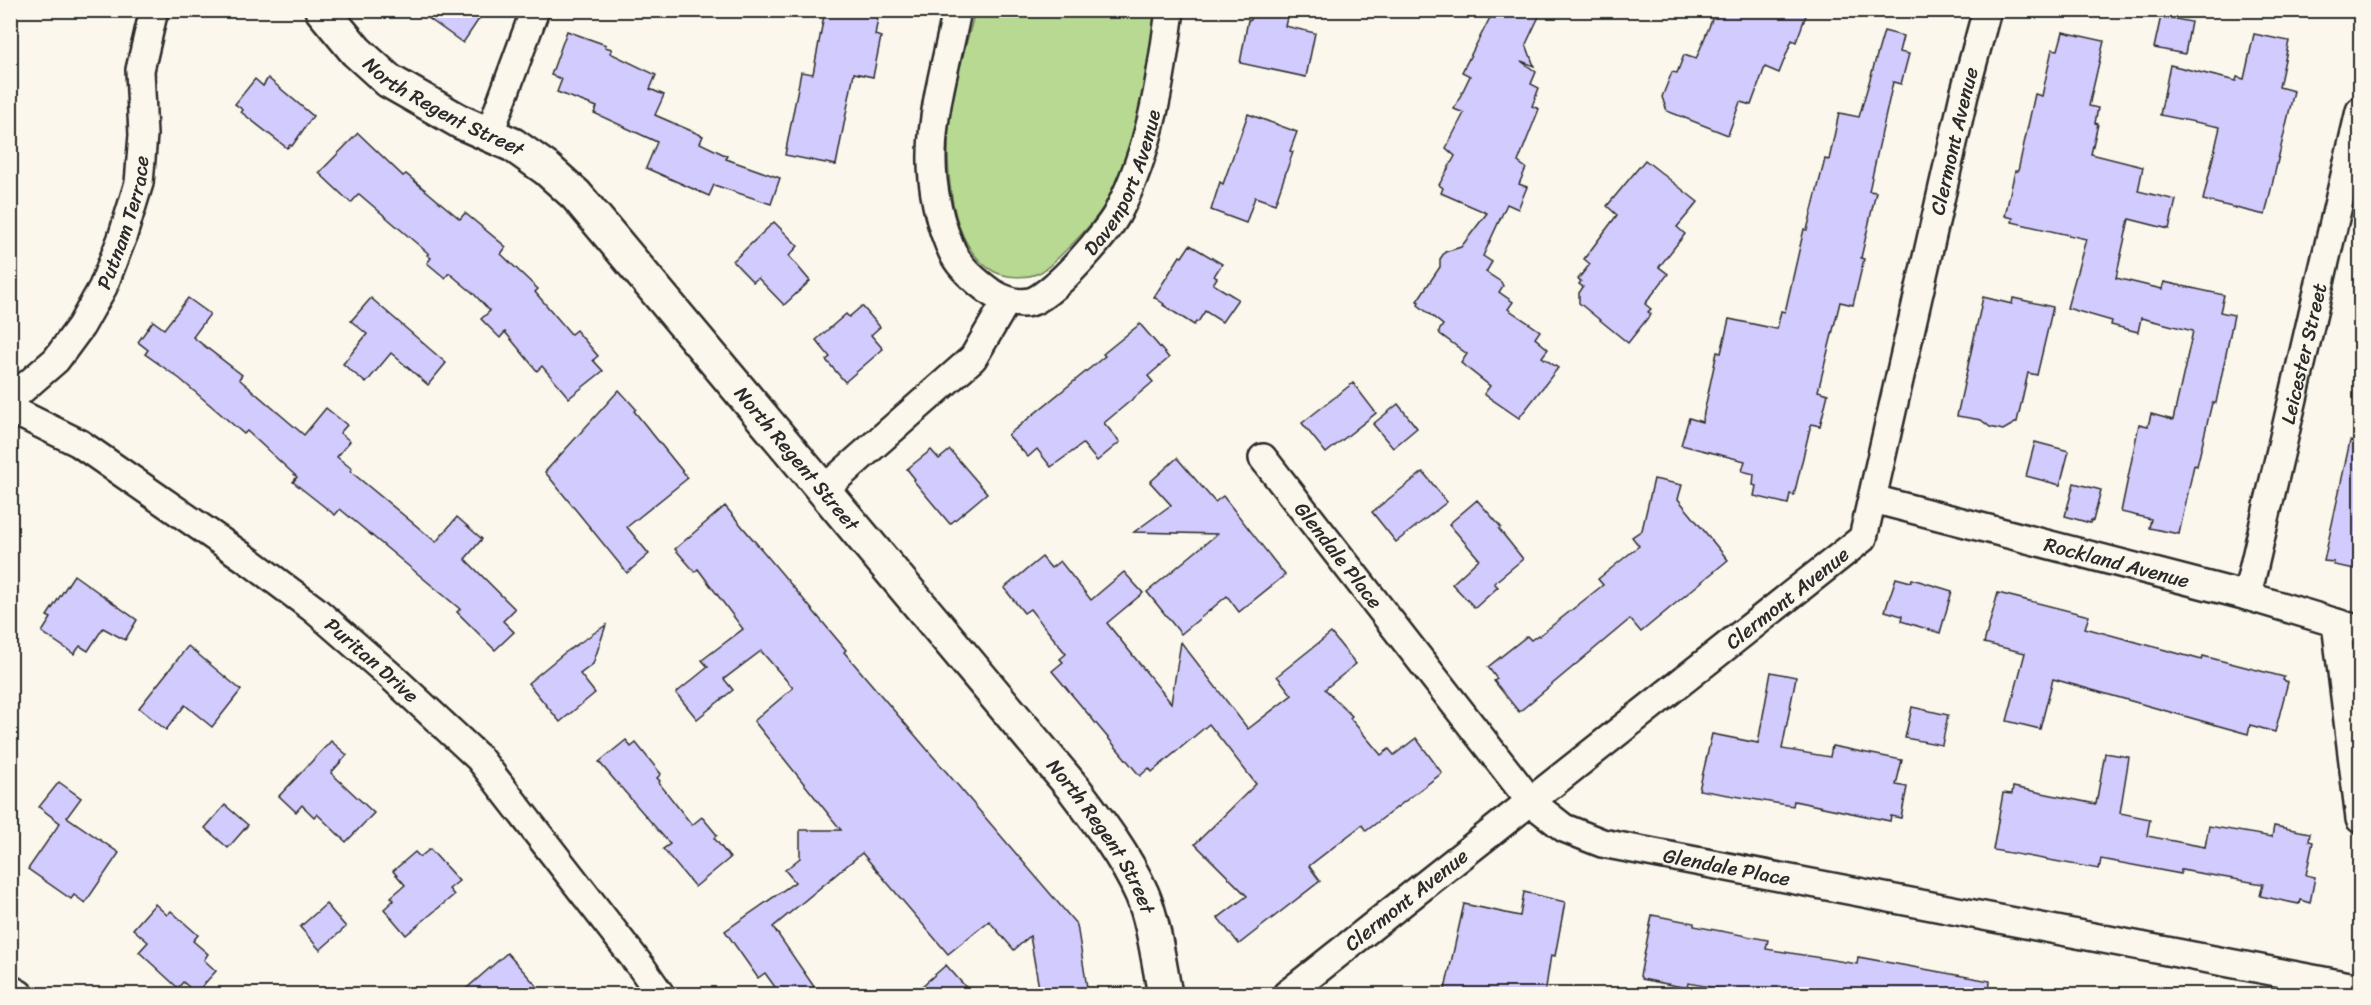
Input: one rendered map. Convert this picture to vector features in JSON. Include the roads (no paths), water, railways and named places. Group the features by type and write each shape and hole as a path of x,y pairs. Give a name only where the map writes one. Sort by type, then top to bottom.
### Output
{"street":[{"name":"Putnam Terrace","path":"10,400 56,360 81,326 103,287 122,238 139,183 143,135 140,70 154,10"},
{"name":"North Regent Street","path":"322,10 356,51 389,81 461,122 513,145 547,169 576,195 1101,824 1143,896 1155,941 1164,994"},
{"path":"489,135 535,10"},
{"path":"822,491 973,358 1006,302 976,282 954,256 942,225 935,195 932,155 935,105 957,10"},
{"name":"Davenport Avenue","path":"1006,302 1031,302 1055,286 1087,253 1117,213 1145,148 1161,81 1170,10"},
{"name":"Clermont Avenue","path":"1287,994 1863,538 1964,95 1987,10"},
{"name":"Leicester Street","path":"2247,596 2361,111"},
{"name":"Puritan Drive","path":"10,409 79,443 252,563 315,610 393,678 479,758 635,958 660,994"},
{"name":"Glendale Place","path":"1263,458 1531,802 1564,828 1602,843 2361,988"},
{"name":"Rockland Avenue","path":"1873,499 2247,596 2348,627"},
{"path":"2348,627 2361,819"},
{"path":"10,989 19,994"}]}
